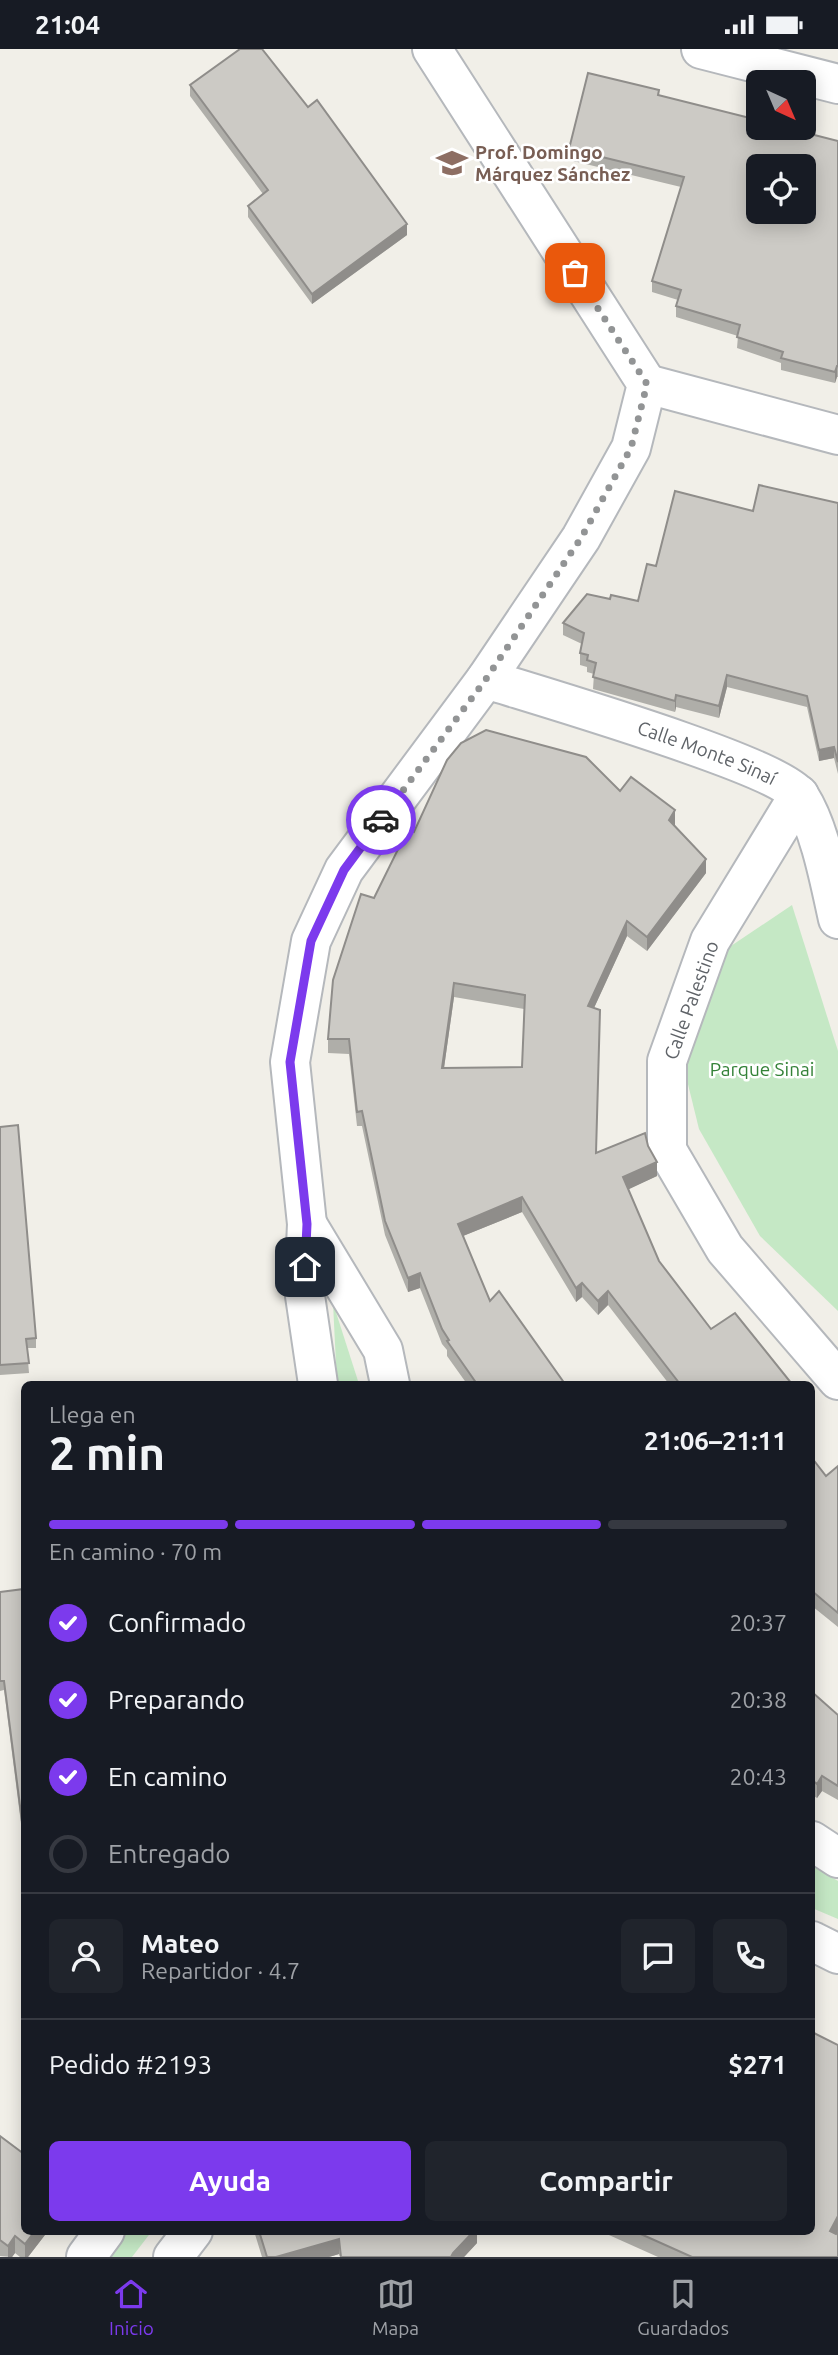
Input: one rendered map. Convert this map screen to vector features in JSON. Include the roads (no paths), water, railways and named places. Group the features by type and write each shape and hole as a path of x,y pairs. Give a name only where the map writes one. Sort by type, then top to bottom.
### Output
{"street":[{"path":"432,49 647,384 838,435"},
{"path":"701,49 838,84"},
{"path":"318,1381 304,1289 307,1224 290,1062 311,941 344,870 486,679 581,538 631,448 647,384"},
{"name":"Calle Monte Sinaí","path":"486,679 744,764 799,795 824,859 838,919"},
{"name":"Calle Palestino","path":"799,795 710,941 667,1061 667,1150 725,1249 838,1380"},
{"path":"307,1224 386,1367 404,1381"},
{"path":"815,1843 838,1858"},
{"path":"815,1942 838,1954"},
{"path":"86,2257 102,2235"},
{"path":"173,2257 190,2235"}],"place":[{"name":"Prof. Domingo Márquez Sánchez","path":"452,163"}],"park label":[{"name":"Parque Sinai","path":"762,1069"}]}
